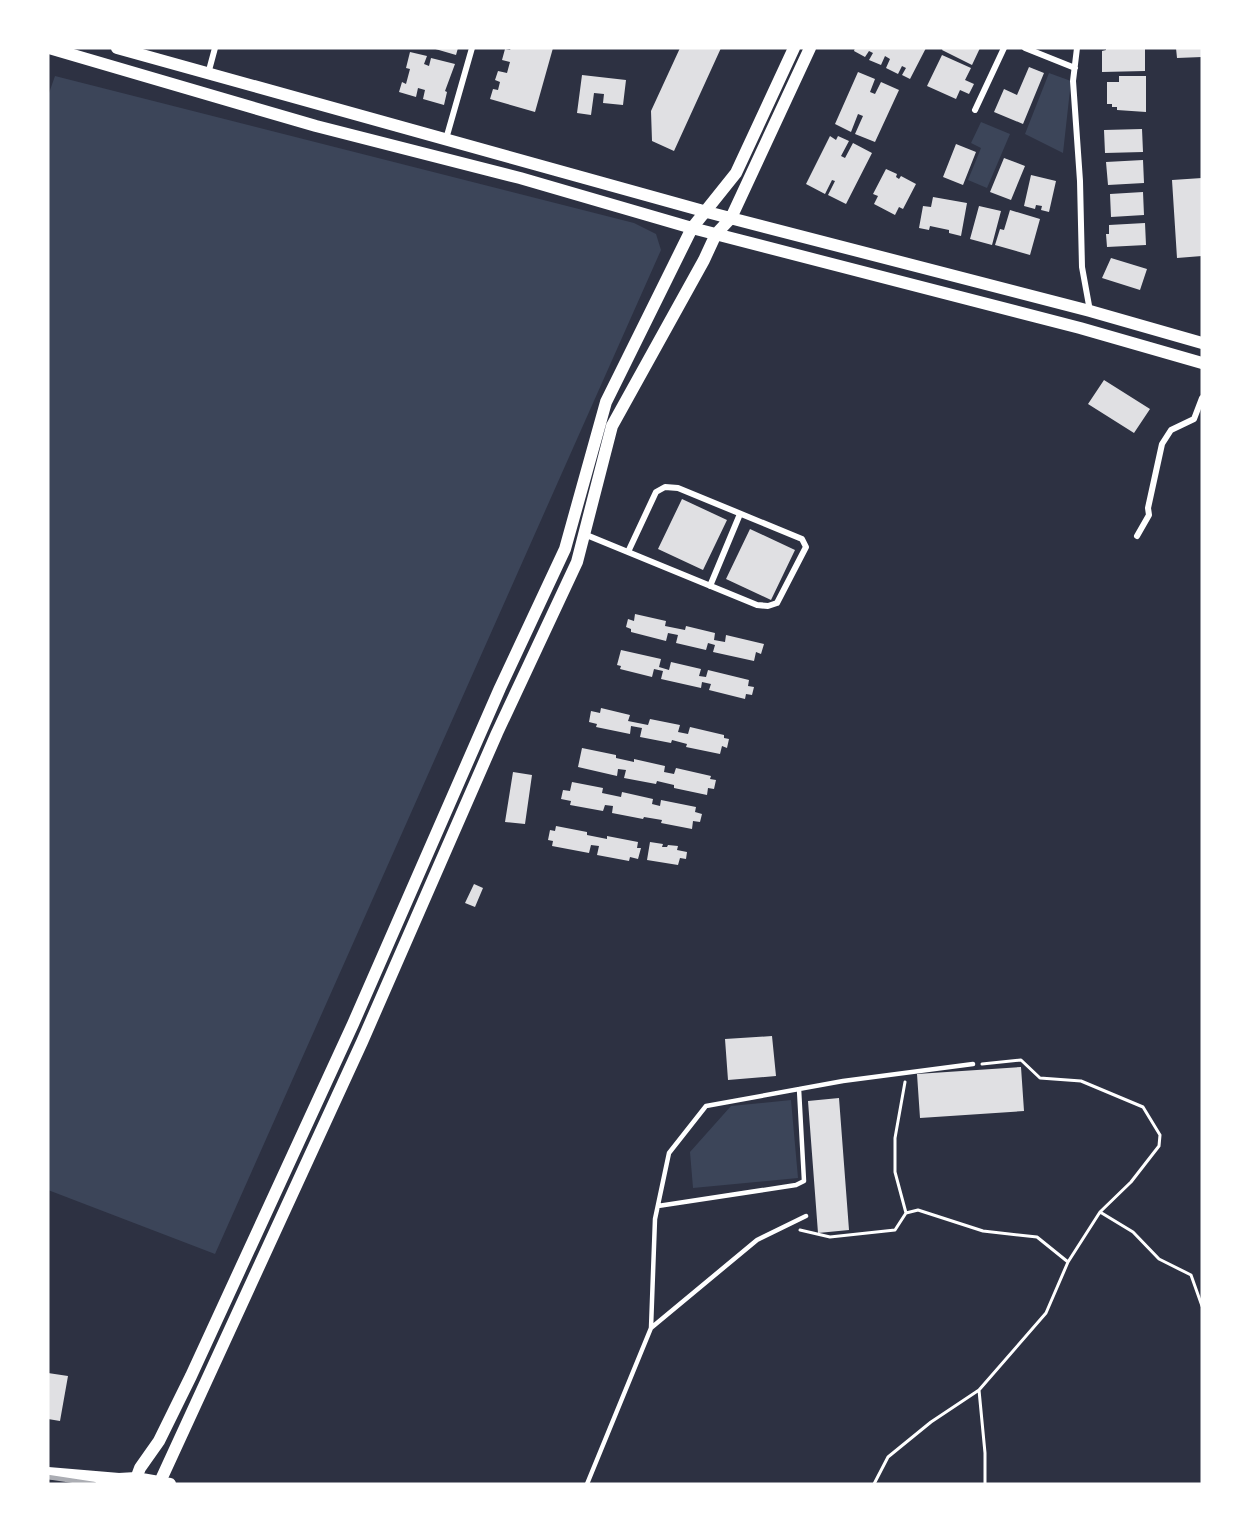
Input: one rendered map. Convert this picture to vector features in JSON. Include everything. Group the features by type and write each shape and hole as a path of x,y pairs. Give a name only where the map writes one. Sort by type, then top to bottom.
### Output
{"main road":[{"path":"49,48 293,120 520,178 692,228 1080,328 1202,363"},
{"path":"117,48 707,212 1090,311 1202,343"},
{"path":"135,1481 140,1468 159,1441 191,1376 344,1045 520,644 565,549 606,402 692,228 736,173 794,48"},
{"path":"48,1473 163,1483 577,562 612,426 704,260 716,234 731,218 810,48"},
{"path":"520,644 535,652"}],"street":[{"path":"208,75 215,48"},
{"path":"446,140 471,48"},
{"path":"975,110 1004,48"},
{"path":"1025,48 1075,68"},
{"path":"1077,48 1073,81 1080,181 1082,267 1090,311"},
{"path":"1137,536 1149,515 1148,508 1162,444 1171,430 1194,419 1202,398"},
{"path":"584,534 757,605 768,606 777,603 806,547 802,539 678,488 665,487 656,492 628,552"},
{"path":"710,586 740,514"}],"lane":[{"path":"587,1484 651,1328 656,1219 669,1153 705,1106 843,1081 974,1064"},
{"path":"658,1206 796,1185 804,1181 799,1089"},
{"path":"651,1328 757,1240 806,1216"}],"path":[{"path":"874,1484 888,1457 931,1422 979,1390 1046,1313 1068,1262 1100,1212 1131,1182 1159,1146 1161,1135 1143,1107 1081,1081 1040,1078 1020,1060 974,1064"},
{"path":"906,1073 895,1138 895,1172 906,1213"},
{"path":"787,1225 830,1237 895,1230 906,1213 918,1210 983,1231 1037,1237 1068,1262"},
{"path":"1100,1212 1133,1232 1159,1259 1191,1275 1202,1306"},
{"path":"979,1390 985,1453 985,1484"}],"shaded area":[{"path":"1049,73 1071,81 1063,153 1025,134"},
{"path":"55,76 634,223 656,234 661,250 215,1254 48,1190 48,96"},
{"path":"981,122 1010,134 987,188 968,180 981,148 971,143"},
{"path":"791,1100 798,1178 693,1188 690,1152 731,1106"}],"building":[{"path":"432,48 458,48 456,55"},
{"path":"511,48 553,48 535,112 490,99 493,89 498,90 500,82 495,80 498,71 507,73 510,62 502,60 505,49 510,50"},
{"path":"680,48 721,48 674,151 652,141 651,111"},
{"path":"855,48 926,48 910,79 902,75 906,68 902,66 898,74 886,68 890,59 885,56 881,65 869,60 873,53 869,51 865,57 854,51"},
{"path":"943,48 980,48 972,65 942,50"},
{"path":"1106,48 1145,48 1145,71 1102,72 1102,51"},
{"path":"1176,48 1202,48 1202,57 1177,58"},
{"path":"410,52 427,56 424,64 429,66 431,58 455,64 445,91 447,92 444,105 423,99 425,90 418,88 416,97 399,92 402,82 406,84 410,69 406,68"},
{"path":"942,55 971,68 965,80 974,84 969,94 960,90 956,99 927,86"},
{"path":"1029,67 1044,73 1023,124 994,112 1004,89 1017,95"},
{"path":"858,72 875,79 870,92 875,94 881,82 899,90 875,142 855,134 863,116 858,114 851,132 835,124"},
{"path":"582,75 626,80 623,105 603,103 604,94 594,93 591,115 577,113"},
{"path":"1119,76 1146,76 1146,112 1117,110 1117,107 1112,107 1112,104 1107,104 1107,82 1119,82"},
{"path":"1142,129 1143,152 1105,153 1104,130"},
{"path":"830,136 836,140 838,136 849,141 841,156 845,158 853,143 872,153 846,204 828,195 835,181 832,180 825,194 806,184"},
{"path":"956,144 976,152 963,185 943,177"},
{"path":"1004,158 1025,166 1011,200 990,192"},
{"path":"1143,160 1144,183 1108,185 1106,162"},
{"path":"886,169 897,174 896,177 899,179 901,176 916,184 903,209 899,207 895,215 874,204 878,196 873,194"},
{"path":"1031,175 1056,181 1049,212 1041,210 1042,206 1036,205 1035,209 1024,206"},
{"path":"1202,178 1202,256 1177,258 1172,180"},
{"path":"1143,192 1144,215 1111,217 1110,194"},
{"path":"933,197 967,203 961,236 949,233 949,230 930,226 929,230 919,228 923,206 931,207"},
{"path":"979,206 1001,211 992,245 970,239"},
{"path":"1010,210 1040,219 1030,255 995,245 1000,229 1004,230"},
{"path":"1145,223 1146,245 1107,247 1106,234 1109,234 1109,225"},
{"path":"1111,258 1147,269 1140,290 1102,278"},
{"path":"1104,380 1150,409 1134,433 1088,404"},
{"path":"682,499 727,520 703,570 658,549"},
{"path":"750,529 795,550 771,600 726,579"},
{"path":"635,614 666,621 665,626 685,630 686,626 715,633 714,640 725,642 726,635 764,644 761,654 756,652 754,661 713,652 715,645 708,643 706,650 676,643 678,635 668,633 666,641 631,632 631,629 626,627 628,619 634,621"},
{"path":"621,650 661,659 659,667 669,670 671,662 701,669 699,676 706,677 708,670 749,680 748,686 754,687 752,695 746,694 745,699 709,690 711,684 702,682 701,688 661,679 663,671 654,669 652,677 620,669 621,666 617,665"},
{"path":"601,708 630,715 628,721 648,725 650,719 680,725 678,732 688,734 690,727 724,735 724,738 729,739 727,748 722,746 720,754 686,747 687,744 672,740 671,743 640,737 642,728 631,726 630,734 596,727 597,724 589,722 591,711 600,713"},
{"path":"582,748 616,755 616,758 634,762 634,759 665,766 664,772 674,774 676,768 711,776 710,779 716,780 714,789 708,788 707,795 674,788 674,785 657,781 656,784 624,778 626,770 618,769 617,776 578,767"},
{"path":"513,772 532,775 525,824 505,822"},
{"path":"572,782 603,788 602,793 621,797 622,792 653,799 652,804 660,806 661,800 696,807 695,812 702,814 700,822 693,821 692,829 661,823 662,820 612,813 613,806 605,805 603,811 570,805 571,801 561,799 563,790 570,791"},
{"path":"556,826 587,832 587,835 607,839 607,836 638,842 637,848 641,848 638,859 630,857 629,861 597,855 599,846 591,845 589,853 552,846 553,841 548,840 550,830 555,831"},
{"path":"650,842 663,844 662,847 678,846 677,850 687,852 686,859 680,858 678,865 647,860"},
{"path":"474,884 483,888 475,907 465,903"},
{"path":"772,1036 776,1076 728,1080 725,1039"},
{"path":"1021,1067 1024,1111 920,1118 917,1074"},
{"path":"839,1098 849,1230 818,1233 808,1101"},
{"path":"48,1373 68,1376 60,1421 48,1419"}],"railway":[{"path":"48,1477 94,1484"}]}
